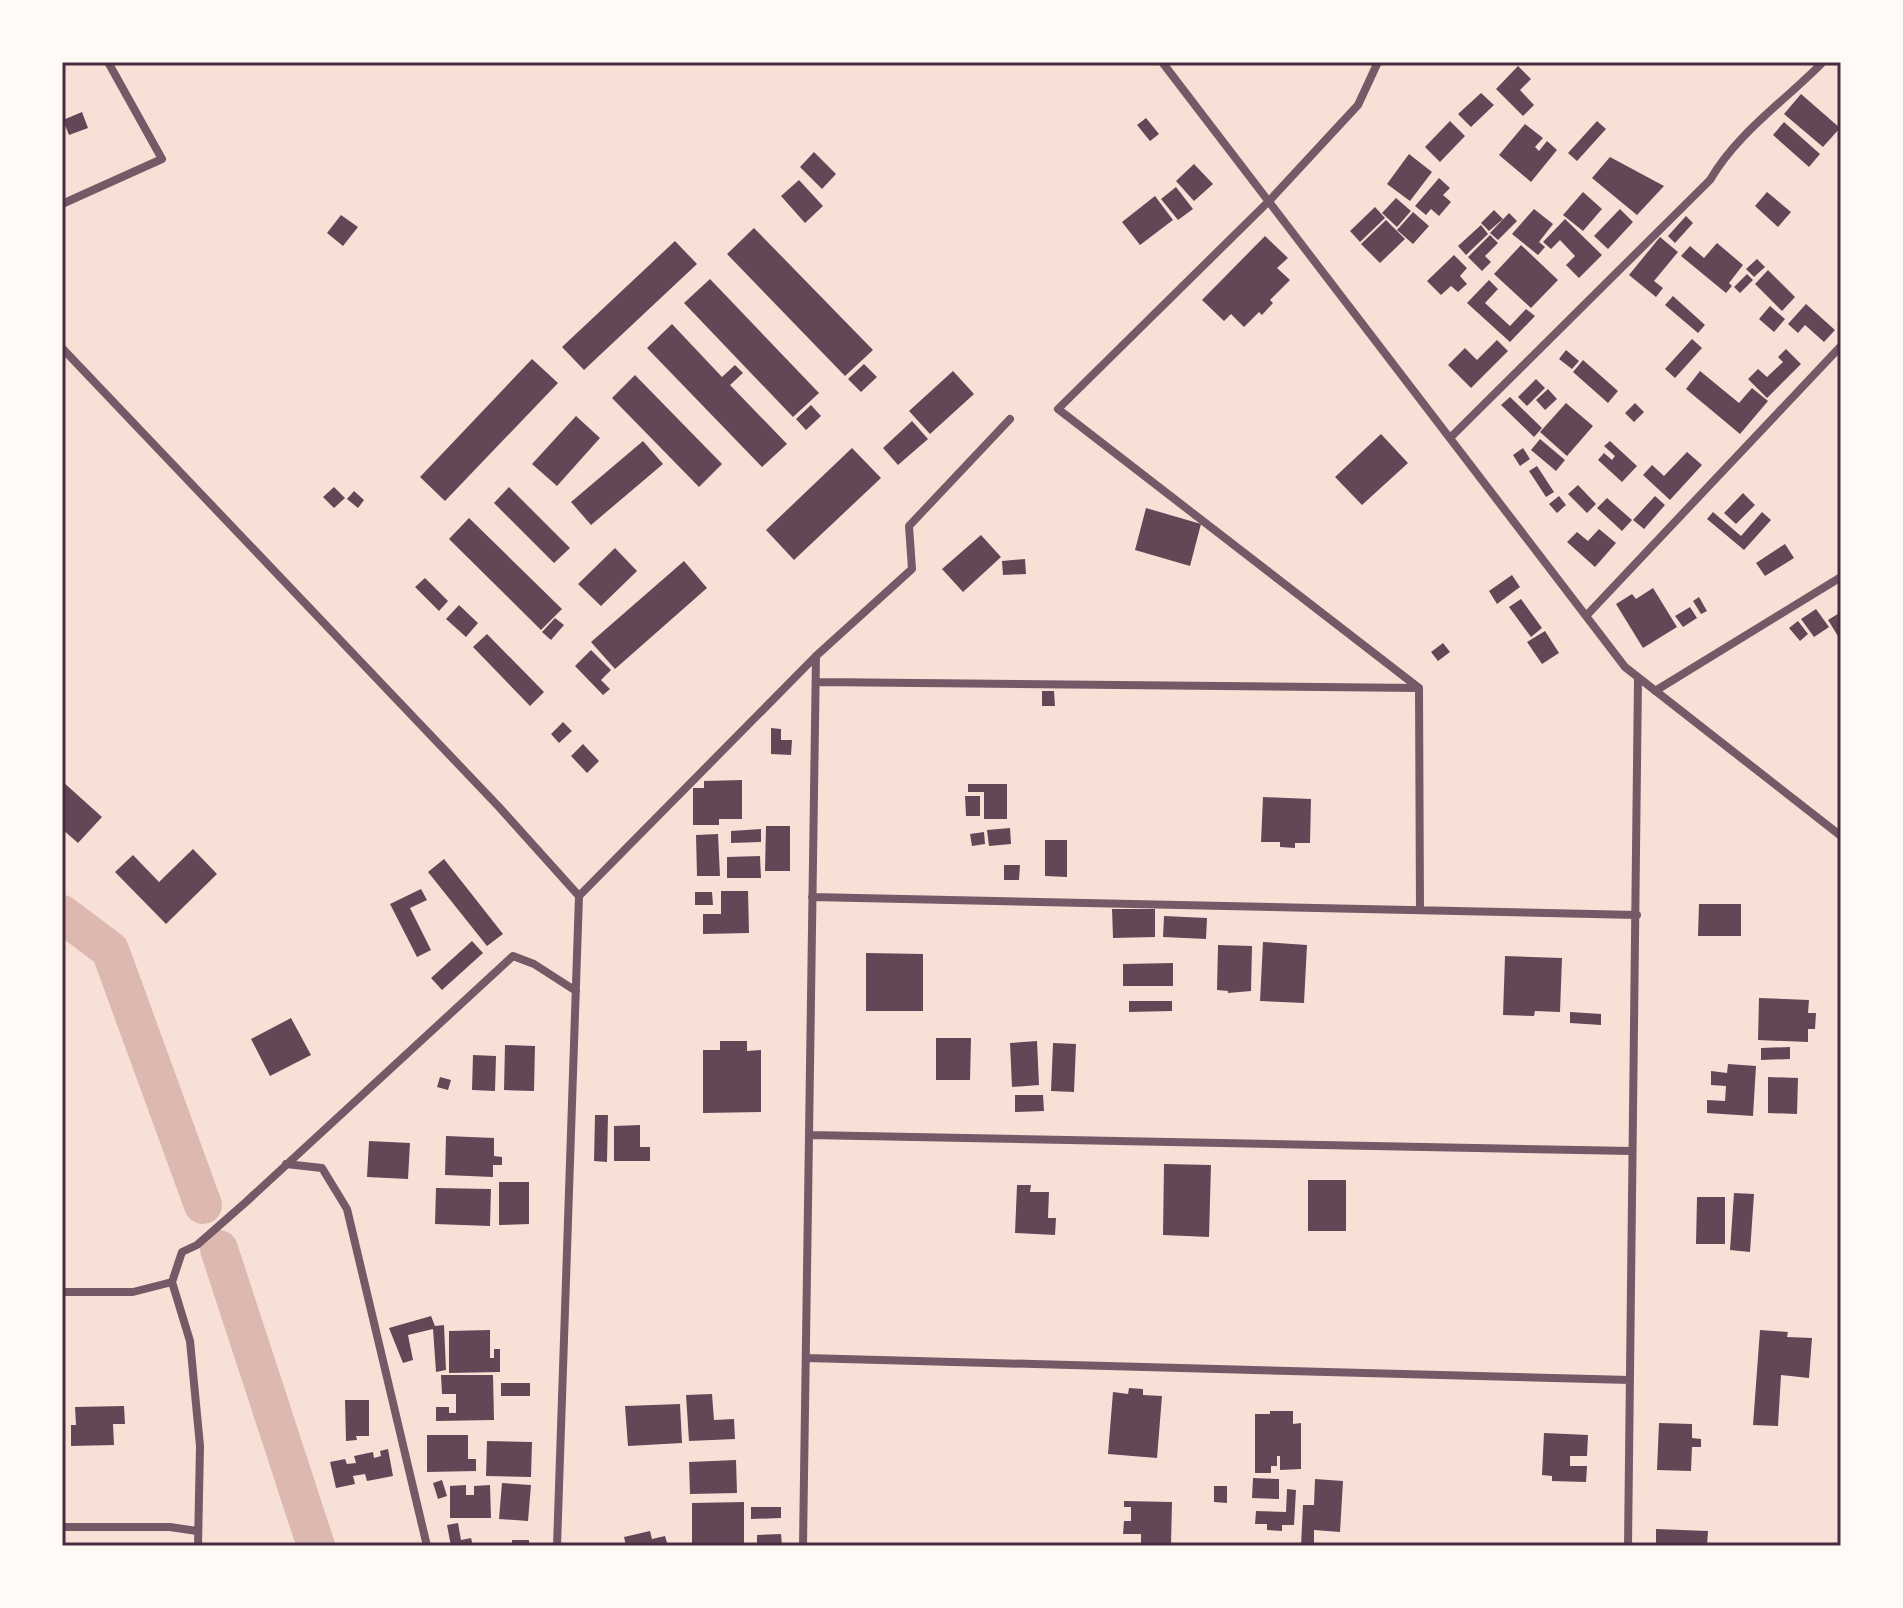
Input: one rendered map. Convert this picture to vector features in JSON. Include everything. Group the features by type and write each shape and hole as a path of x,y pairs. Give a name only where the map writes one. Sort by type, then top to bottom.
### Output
{"street":[{"path":"62,204 162,159 108,62"},
{"path":"1162,62 1625,667 1841,836"},
{"path":"1378,62 1358,105 1269,201 1058,409 1419,688"},
{"path":"1450,438 1710,180 1721,161 1765,115 1823,62"},
{"path":"1586,616 1841,346"},
{"path":"62,348 499,807 579,896"},
{"path":"557,1546 579,896 816,656 912,569 909,526 1010,419"},
{"path":"1655,691 1841,577"},
{"path":"803,1546 816,656"},
{"path":"1628,1546 1638,678"},
{"path":"817,682 1419,688"},
{"path":"1419,688 1420,909"},
{"path":"812,897 1637,915"},
{"path":"198,1546 200,1446 190,1341 172,1282 182,1252 197,1245 513,956 534,964 576,991"},
{"path":"809,1135 1632,1151"},
{"path":"286,1164 322,1168 347,1209 427,1546"},
{"path":"62,1292 133,1292 172,1282"},
{"path":"806,1358 1630,1380"},
{"path":"62,1527 170,1527 197,1531"}],"building":[{"path":"1518,66 1531,79 1520,90 1534,105 1523,116 1496,89"},
{"path":"1481,93 1494,105 1471,127 1458,114"},
{"path":"1801,94 1840,128 1823,147 1784,114"},
{"path":"82,112 88,128 69,135 63,120"},
{"path":"1146,118 1159,134 1150,141 1137,125"},
{"path":"1450,121 1465,136 1440,162 1425,147"},
{"path":"1597,121 1606,129 1577,161 1568,153"},
{"path":"1784,122 1820,154 1809,167 1773,135"},
{"path":"1525,124 1543,138 1535,147 1539,151 1547,141 1557,150 1531,182 1499,155"},
{"path":"814,152 836,174 822,189 800,167"},
{"path":"1409,154 1432,172 1410,201 1387,184"},
{"path":"1610,157 1664,186 1637,215 1592,178"},
{"path":"1194,164 1213,184 1194,201 1176,181"},
{"path":"1439,178 1450,188 1443,195 1451,202 1439,216 1431,209 1426,215 1415,206"},
{"path":"799,180 823,206 805,223 781,196"},
{"path":"1176,187 1193,209 1178,220 1161,199"},
{"path":"1583,192 1602,209 1583,231 1563,215"},
{"path":"1767,192 1791,212 1778,227 1755,206"},
{"path":"1155,196 1173,220 1140,245 1122,222"},
{"path":"1396,198 1411,211 1397,227 1382,213"},
{"path":"1375,207 1385,218 1360,242 1350,231"},
{"path":"1534,209 1553,224 1539,242 1545,247 1538,255 1512,234"},
{"path":"1620,209 1633,222 1608,249 1594,236"},
{"path":"1494,210 1503,219 1489,231 1481,223"},
{"path":"1413,212 1429,226 1413,244 1397,230"},
{"path":"1509,213 1517,221 1498,240 1490,233"},
{"path":"341,215 358,227 343,246 327,233"},
{"path":"1686,216 1693,223 1675,243 1668,236"},
{"path":"1565,219 1602,255 1579,278 1566,265 1575,256 1560,240 1551,249 1543,242"},
{"path":"1386,220 1405,239 1380,263 1361,244"},
{"path":"1481,225 1488,234 1466,255 1458,246"},
{"path":"754,228 873,350 845,376 727,254"},
{"path":"1490,235 1498,243 1485,256 1491,262 1482,271 1468,257"},
{"path":"1265,236 1288,258 1277,268 1290,280 1270,300 1273,303 1262,315 1259,312 1244,327 1231,314 1224,321 1202,300"},
{"path":"1660,237 1678,252 1654,281 1663,288 1656,297 1629,275"},
{"path":"675,241 697,264 584,370 562,347"},
{"path":"1717,243 1743,265 1729,283 1732,286 1726,293 1681,256 1690,246 1704,258"},
{"path":"1521,245 1558,280 1531,308 1494,274"},
{"path":"1454,255 1467,268 1460,276 1467,284 1458,292 1451,286 1441,295 1427,281"},
{"path":"1757,259 1765,267 1754,277 1746,269"},
{"path":"1768,270 1795,297 1782,311 1755,284"},
{"path":"1747,274 1753,280 1740,293 1734,287"},
{"path":"710,279 819,393 793,417 684,303"},
{"path":"1489,280 1498,289 1485,303 1510,326 1526,309 1535,316 1510,342 1467,303"},
{"path":"1673,296 1705,325 1698,333 1665,305"},
{"path":"1806,304 1835,330 1824,342 1805,325 1798,333 1788,324"},
{"path":"1770,306 1785,319 1774,332 1759,319"},
{"path":"672,324 722,377 735,365 743,373 730,385 787,444 762,467 647,348"},
{"path":"1692,339 1702,348 1675,378 1665,369"},
{"path":"1497,340 1508,351 1471,388 1448,365 1465,348 1477,360"},
{"path":"1786,349 1801,364 1767,398 1748,379 1758,369 1767,377 1783,362 1778,357"},
{"path":"1566,350 1579,361 1572,369 1559,359"},
{"path":"532,359 558,383 445,501 420,477"},
{"path":"1583,360 1618,391 1608,403 1573,372"},
{"path":"864,364 877,377 861,392 848,379"},
{"path":"953,371 974,394 930,434 909,411"},
{"path":"1700,371 1739,403 1752,388 1768,401 1740,434 1686,389"},
{"path":"635,375 722,464 699,487 612,398"},
{"path":"1536,379 1545,388 1527,406 1518,397"},
{"path":"1548,389 1557,399 1545,410 1536,400"},
{"path":"1510,397 1542,428 1534,437 1501,405"},
{"path":"1566,403 1593,426 1567,456 1540,432"},
{"path":"1635,403 1644,412 1634,422 1625,413"},
{"path":"811,405 821,416 806,430 796,419"},
{"path":"576,416 600,438 557,486 532,464"},
{"path":"912,421 928,439 898,465 883,448"},
{"path":"1381,434 1408,463 1362,505 1335,477"},
{"path":"1540,439 1565,460 1556,471 1531,450"},
{"path":"643,441 663,464 591,525 571,502"},
{"path":"1610,441 1637,466 1622,482 1598,460 1604,453 1612,460 1615,456 1604,446"},
{"path":"852,448 881,478 794,560 766,530"},
{"path":"1523,448 1530,459 1520,466 1513,455"},
{"path":"1687,452 1702,465 1670,500 1643,475 1652,465 1664,476"},
{"path":"1537,466 1554,492 1546,497 1529,471"},
{"path":"1578,485 1596,504 1587,513 1568,494"},
{"path":"334,487 345,498 334,508 323,497"},
{"path":"509,487 570,548 554,563 494,503"},
{"path":"354,491 364,500 358,508 347,499"},
{"path":"1743,493 1755,505 1736,524 1724,513"},
{"path":"1559,496 1566,505 1557,513 1549,504"},
{"path":"1655,496 1665,505 1644,529 1633,520"},
{"path":"1607,498 1632,520 1622,531 1597,508"},
{"path":"1146,508 1201,524 1190,566 1135,550"},
{"path":"1713,512 1741,536 1762,512 1771,520 1744,550 1707,519"},
{"path":"469,518 562,609 541,630 449,539"},
{"path":"1599,529 1616,543 1595,567 1567,542 1577,532 1588,541"},
{"path":"981,535 1001,557 963,592 942,569"},
{"path":"1785,544 1794,558 1765,576 1756,563"},
{"path":"615,548 637,571 601,606 578,584"},
{"path":"1025,559 1026,574 1003,575 1002,561"},
{"path":"684,561 707,588 615,669 591,642"},
{"path":"1512,575 1520,587 1497,604 1489,591"},
{"path":"425,578 448,601 439,611 415,587"},
{"path":"1653,588 1677,627 1643,648 1616,604 1632,594 1636,599"},
{"path":"1699,597 1707,611 1701,614 1693,601"},
{"path":"1521,599 1542,628 1531,637 1509,607"},
{"path":"459,605 478,623 466,637 446,619"},
{"path":"1690,607 1697,618 1683,627 1675,616"},
{"path":"1816,609 1829,627 1814,637 1801,619"},
{"path":"1841,612 1841,641 1828,620"},
{"path":"555,618 564,625 551,640 542,632"},
{"path":"1798,621 1808,634 1800,641 1789,628"},
{"path":"1545,631 1559,653 1542,664 1527,642"},
{"path":"487,634 544,692 530,706 473,647"},
{"path":"1443,643 1450,652 1438,661 1431,652"},
{"path":"591,650 611,670 601,680 610,689 603,695 575,666"},
{"path":"1042,691 1054,691 1055,706 1042,706"},
{"path":"563,722 572,731 559,743 551,734"},
{"path":"771,728 781,729 781,740 792,740 791,755 771,754"},
{"path":"583,744 599,761 587,773 571,756"},
{"path":"742,780 742,819 719,819 719,825 693,825 693,788 704,788 704,781"},
{"path":"62,781 102,817 78,843 62,829"},
{"path":"968,784 1007,784 1007,819 984,819 984,792 968,792"},
{"path":"965,796 980,796 980,816 966,816"},
{"path":"1263,797 1311,799 1310,843 1295,843 1295,848 1280,847 1280,842 1261,842"},
{"path":"766,826 790,826 790,871 765,871"},
{"path":"1010,828 1011,844 989,846 987,830"},
{"path":"761,829 761,842 731,843 731,831"},
{"path":"984,832 985,844 972,846 970,834"},
{"path":"718,834 720,876 697,876 696,835"},
{"path":"1045,840 1067,840 1067,877 1045,876"},
{"path":"193,849 217,874 166,924 115,872 133,855 159,882"},
{"path":"760,856 761,878 727,878 727,857"},
{"path":"444,859 503,934 487,946 428,872"},
{"path":"1004,865 1020,865 1019,880 1004,880"},
{"path":"421,889 427,900 410,908 431,950 417,957 390,904"},
{"path":"721,891 748,891 749,933 703,934 703,914 721,914"},
{"path":"695,892 712,892 713,905 695,905"},
{"path":"1699,904 1741,904 1741,936 1698,936"},
{"path":"1112,909 1155,909 1155,937 1113,938"},
{"path":"1164,916 1207,918 1206,939 1163,937"},
{"path":"472,941 483,953 442,990 431,978"},
{"path":"1263,942 1307,945 1304,1003 1260,1001"},
{"path":"1218,945 1252,946 1251,991 1228,993 1217,990"},
{"path":"866,953 923,954 923,1011 866,1011"},
{"path":"1505,956 1562,958 1560,1012 1535,1011 1534,1016 1503,1015"},
{"path":"1173,963 1173,986 1123,986 1123,964"},
{"path":"1759,998 1809,1000 1808,1013 1816,1013 1815,1029 1808,1029 1808,1042 1758,1040"},
{"path":"1129,1001 1172,1001 1172,1011 1129,1012"},
{"path":"1570,1012 1601,1014 1601,1025 1570,1023"},
{"path":"291,1018 311,1055 270,1076 251,1039"},
{"path":"936,1038 971,1038 970,1080 936,1080"},
{"path":"720,1041 747,1041 747,1051 761,1050 761,1112 703,1113 703,1050 720,1050"},
{"path":"1037,1041 1039,1085 1012,1087 1010,1043"},
{"path":"1053,1043 1076,1044 1074,1092 1051,1091"},
{"path":"505,1045 535,1046 534,1091 504,1090"},
{"path":"1790,1047 1790,1059 1761,1060 1761,1048"},
{"path":"473,1055 496,1056 495,1091 472,1090"},
{"path":"1728,1064 1756,1066 1753,1116 1707,1113 1707,1100 1725,1101 1726,1086 1711,1085 1711,1071 1727,1073"},
{"path":"440,1077 451,1080 448,1090 437,1087"},
{"path":"1768,1077 1798,1078 1797,1114 1768,1113"},
{"path":"1015,1095 1043,1095 1044,1111 1015,1112"},
{"path":"595,1115 608,1115 607,1162 594,1161"},
{"path":"640,1125 640,1147 650,1147 650,1161 614,1161 614,1126"},
{"path":"446,1136 494,1138 494,1156 502,1157 502,1165 493,1165 493,1177 445,1175"},
{"path":"369,1141 410,1143 408,1179 367,1177"},
{"path":"1164,1164 1211,1165 1209,1237 1163,1235"},
{"path":"1308,1180 1346,1180 1346,1231 1308,1231"},
{"path":"499,1182 529,1182 529,1224 499,1225"},
{"path":"1017,1185 1031,1185 1030,1192 1049,1192 1048,1218 1056,1218 1055,1235 1015,1233"},
{"path":"436,1188 491,1189 490,1226 435,1224"},
{"path":"1734,1193 1754,1194 1750,1252 1730,1250"},
{"path":"1697,1197 1725,1197 1725,1244 1696,1244"},
{"path":"431,1316 435,1326 444,1325 446,1370 436,1372 433,1329 408,1335 413,1360 403,1363 389,1328"},
{"path":"490,1330 490,1358 494,1358 494,1349 500,1349 500,1372 449,1373 449,1331"},
{"path":"1760,1330 1788,1332 1787,1337 1812,1338 1809,1378 1781,1375 1778,1426 1753,1425"},
{"path":"441,1375 493,1375 494,1420 436,1421 436,1407 449,1407 449,1413 456,1413 456,1394 442,1394"},
{"path":"501,1383 530,1383 530,1396 501,1396"},
{"path":"1129,1388 1143,1389 1143,1395 1162,1396 1157,1458 1108,1454 1113,1392 1128,1394"},
{"path":"712,1394 714,1420 734,1419 735,1439 689,1441 686,1395"},
{"path":"345,1400 369,1400 369,1436 356,1436 357,1440 346,1441"},
{"path":"680,1404 682,1443 628,1446 625,1406"},
{"path":"124,1406 125,1424 113,1424 114,1445 71,1446 71,1425 76,1425 75,1407"},
{"path":"1270,1411 1293,1411 1293,1424 1301,1423 1301,1469 1280,1470 1280,1456 1277,1456 1277,1466 1271,1466 1271,1473 1255,1473 1255,1414 1270,1414"},
{"path":"1659,1423 1692,1424 1692,1438 1701,1439 1701,1447 1692,1447 1691,1471 1657,1470"},
{"path":"1544,1433 1588,1435 1587,1456 1570,1456 1570,1466 1587,1466 1586,1482 1552,1481 1552,1476 1542,1475"},
{"path":"427,1435 468,1435 468,1459 476,1459 476,1471 427,1472"},
{"path":"487,1441 532,1442 531,1477 486,1476"},
{"path":"388,1449 393,1476 367,1481 365,1474 353,1476 355,1484 336,1488 330,1462 345,1459 347,1464 356,1463 354,1456 373,1452 374,1458 381,1456 380,1451"},
{"path":"736,1460 737,1493 690,1494 689,1462"},
{"path":"1253,1478 1279,1479 1279,1499 1252,1498"},
{"path":"1315,1479 1343,1481 1340,1532 1314,1530 1314,1546 1301,1546 1303,1505 1314,1505"},
{"path":"442,1480 447,1496 438,1499 433,1483"},
{"path":"502,1483 531,1485 528,1521 499,1519"},
{"path":"466,1485 466,1495 474,1495 474,1486 490,1485 491,1518 450,1518 450,1486"},
{"path":"1214,1486 1227,1486 1227,1503 1214,1502"},
{"path":"1287,1489 1296,1490 1294,1525 1282,1525 1282,1531 1267,1530 1267,1524 1255,1524 1256,1511 1286,1512"},
{"path":"1124,1501 1172,1502 1171,1545 1141,1545 1141,1534 1123,1534 1124,1521 1131,1521 1131,1507 1124,1507"},
{"path":"744,1502 744,1543 692,1543 692,1503"},
{"path":"751,1507 781,1507 781,1518 751,1519"},
{"path":"458,1523 461,1540 471,1538 473,1546 451,1546 447,1525"},
{"path":"1656,1529 1708,1531 1707,1546 1656,1546"},
{"path":"650,1531 652,1539 665,1536 668,1546 626,1546 624,1537"},
{"path":"781,1534 782,1546 757,1546 757,1535"},
{"path":"512,1540 529,1540 529,1546 512,1546"}],"waterway":[{"path":"62,914 110,950 203,1205"},
{"path":"219,1249 316,1546"}]}
